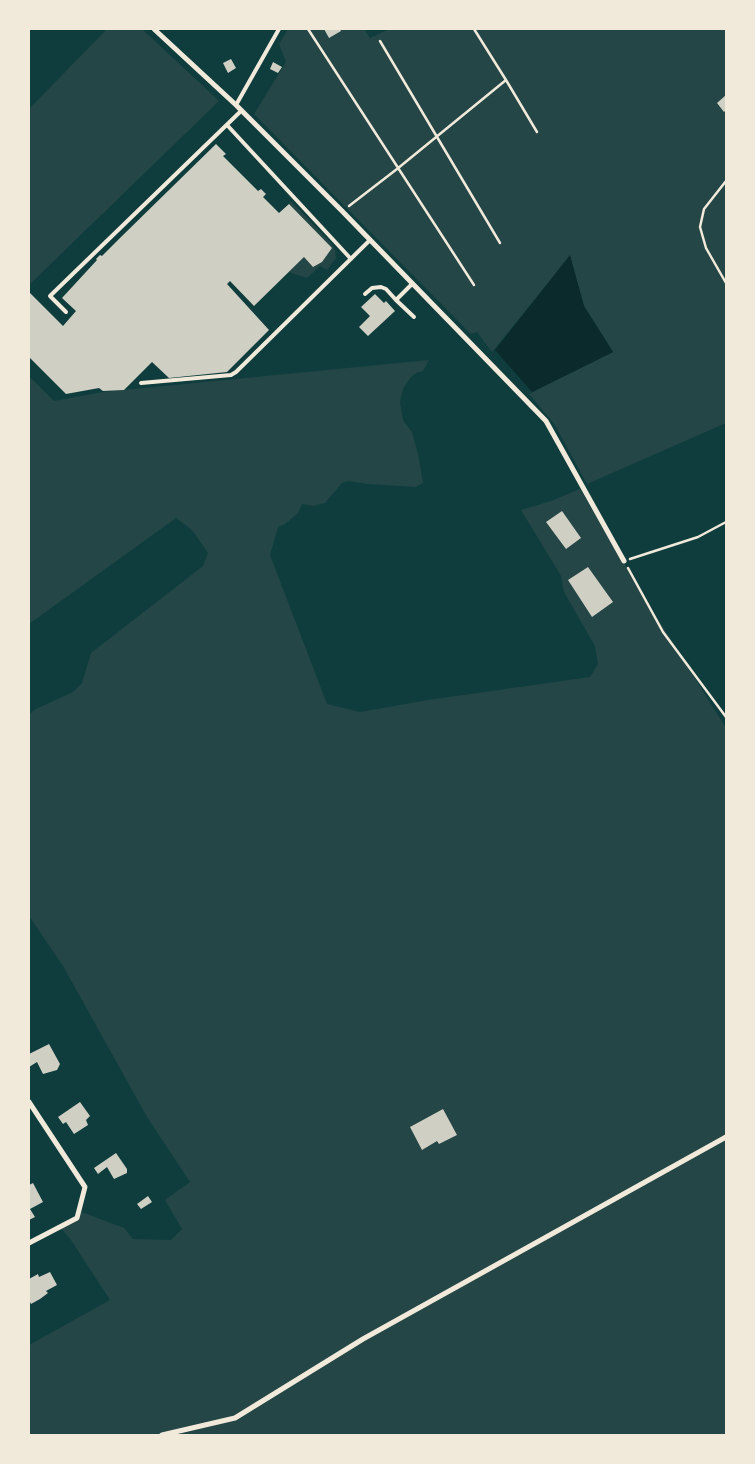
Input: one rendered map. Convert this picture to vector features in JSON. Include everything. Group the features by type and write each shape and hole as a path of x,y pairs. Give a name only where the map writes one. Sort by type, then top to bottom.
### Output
{"street":[{"path":"154,29 236,105 546,421 624,560"},
{"path":"29,1102 85,1187 77,1218 29,1243"},
{"path":"162,1435 235,1418 363,1339 726,1137"}],"lane":[{"path":"236,105 279,29"},
{"path":"66,312 50,296 241,111"},
{"path":"226,125 351,259"},
{"path":"141,383 236,372 370,240"},
{"path":"396,300 412,284"},
{"path":"364,294 372,288 381,287 386,289 414,317"}],"path":[{"path":"308,29 474,286"},
{"path":"474,29 537,132"},
{"path":"380,41 500,243"},
{"path":"342,211 397,169 506,80"},
{"path":"726,180 704,209 700,227 706,248 726,283"},
{"path":"726,522 698,537 624,560 663,632 726,717"}],"shaded area":[{"path":"107,29 142,29 219,101 29,285 29,109"},
{"path":"288,29 364,29 370,38 389,29 726,29 726,423 587,484 555,425 529,394 613,352 584,306 570,256 492,352 477,332 471,334 254,114 286,62 279,44"},
{"path":"291,201 332,244 335,250 336,258 327,270 320,266 307,278 289,272 304,257 313,266 322,262 332,248 289,204"},
{"path":"570,255 584,306 613,352 532,392 495,350"},
{"path":"429,360 423,371 416,373 410,378 403,389 400,402 403,420 412,432 423,483 416,487 348,481 342,483 325,503 313,506 302,504 298,513 285,524 278,527 270,555 327,704 360,712 428,700 590,677 598,664 595,646 564,592 561,576 521,510 551,501 580,489 726,728 726,1435 29,1435 29,1345 110,1300 71,1240 60,1227 77,1218 79,1211 124,1228 133,1239 171,1240 182,1229 165,1200 190,1182 147,1117 63,966 29,916 29,714 73,692 82,683 91,653 203,566 208,553 192,530 176,518 29,624 29,376 54,401 103,392"}],"building":[{"path":"324,29 340,29 341,31 329,38"},
{"path":"231,59 236,68 228,73 223,63"},
{"path":"273,62 282,67 278,73 270,69"},
{"path":"726,95 726,110 724,112 717,103"},
{"path":"216,144 226,154 223,156 258,191 261,189 266,194 263,197 279,213 289,204 332,248 322,262 313,267 304,257 254,306 230,281 227,284 269,330 227,372 169,378 152,362 124,390 103,391 99,388 66,394 29,357 29,292 63,326 76,311 62,298 100,255 102,256"},
{"path":"375,294 384,303 386,301 395,311 368,336 359,327 370,316 361,307"},
{"path":"562,511 581,538 566,549 546,522"},
{"path":"588,567 613,602 592,617 568,580"},
{"path":"49,1044 60,1064 57,1070 43,1074 37,1062 29,1067 29,1054"},
{"path":"80,1102 90,1116 86,1120 88,1125 74,1134 66,1122 63,1124 58,1117"},
{"path":"443,1109 457,1135 439,1144 437,1141 422,1150 410,1127"},
{"path":"116,1153 127,1169 127,1173 114,1179 107,1167 98,1174 94,1168"},
{"path":"33,1183 43,1202 30,1209 35,1217 29,1220 29,1185"},
{"path":"148,1196 152,1202 141,1209 137,1204"},
{"path":"50,1272 57,1285 46,1291 48,1293 31,1304 29,1300 29,1279 38,1274 39,1277"}]}
